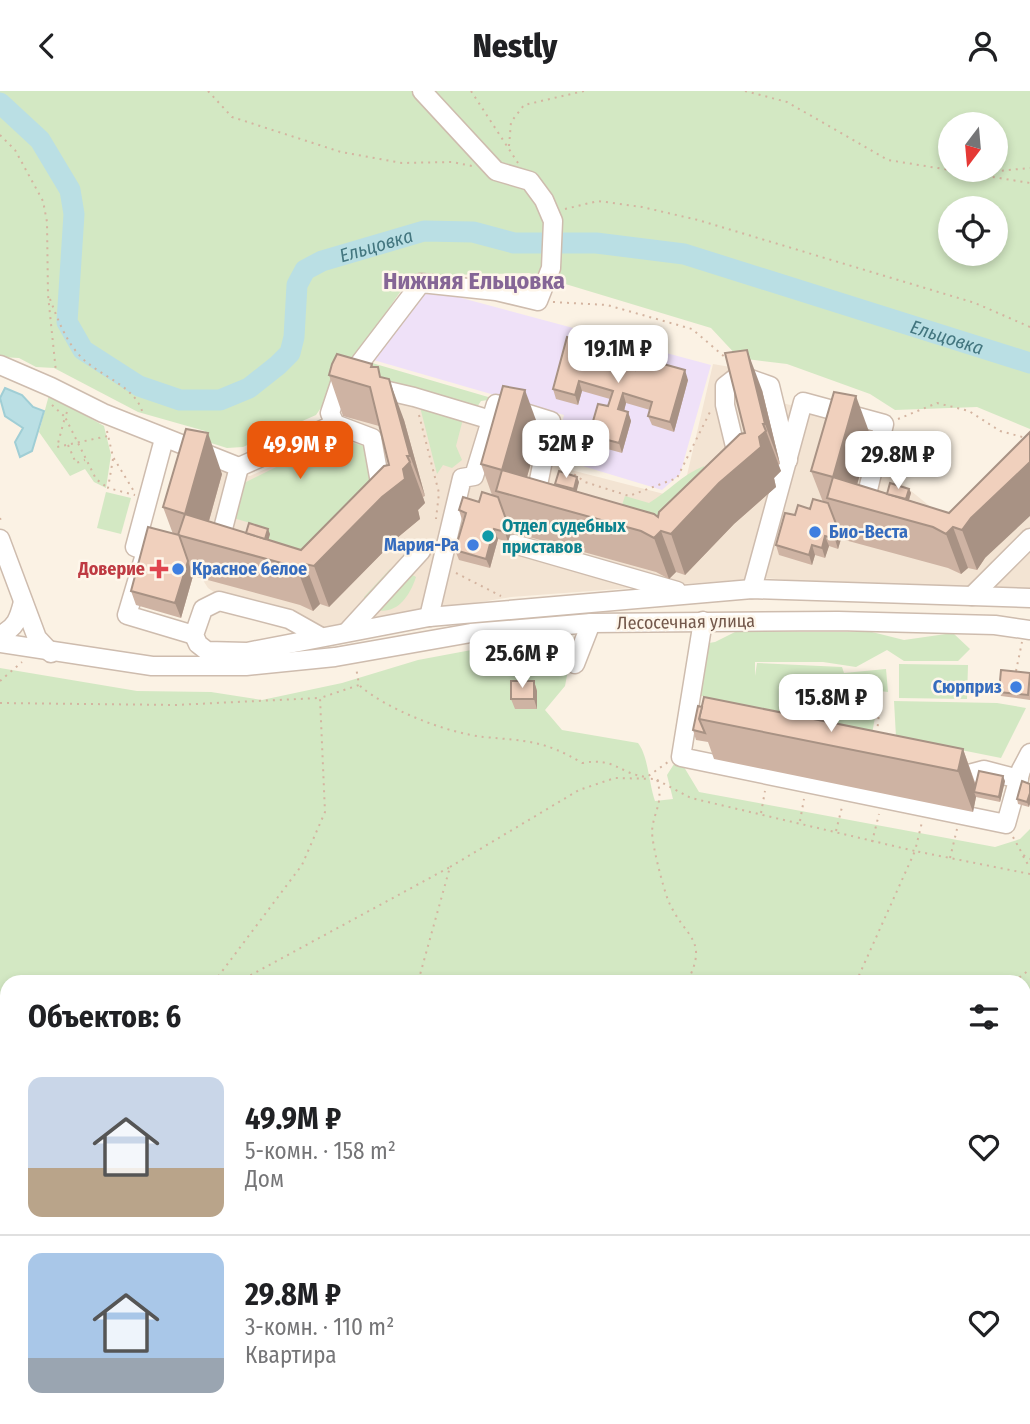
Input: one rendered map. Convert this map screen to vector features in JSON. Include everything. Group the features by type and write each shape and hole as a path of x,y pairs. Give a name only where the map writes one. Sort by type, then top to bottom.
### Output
{"street":[{"path":"366,385 350,376 421,283 496,291 538,301 551,268 553,221 544,200 530,181 496,171 422,91"},
{"path":"0,365 103,413 239,467 335,424"},
{"path":"731,479 741,470 725,405 724,386 739,375 770,386 788,460"},
{"path":"373,507 383,498 372,438 335,424 330,413 341,380 414,397 491,420"},
{"path":"752,589 803,402 884,425 864,506 891,513"},
{"path":"429,617 462,478 474,476 496,404 551,421 538,485 545,500 570,507"},
{"path":"164,439 135,547 146,551 127,615 194,635"},
{"path":"239,467 219,544 244,552"},
{"path":"972,596 1030,538"},
{"path":"0,539 44,651"},
{"path":"514,544 687,594"},
{"path":"347,632 421,551"},
{"path":"321,638 289,619 219,601 203,610 194,635 198,644 207,651 234,651 321,638 429,617 752,589 1030,598"},
{"path":"0,635 11,630 19,619 23,602"},
{"path":"703,621 695,711 681,757 1006,824 1019,779 1030,754"},
{"name":"Лесосечная улица","path":"0,643 152,666 246,666 354,654 471,633 591,623 891,622 995,625 1027,630"},
{"path":"575,664 591,623"},
{"path":"928,766 969,774 984,770 1019,779"}],"path":[{"path":"208,91 232,117 341,152 402,163 452,162 474,166"},
{"path":"471,91 530,181"},
{"path":"509,147 512,122 524,105 584,91"},
{"path":"745,91 787,101 888,160 938,169"},
{"path":"0,135 15,150 43,201 47,222 48,295 57,373"},
{"path":"1008,170 1030,168"},
{"path":"1008,180 1030,183"},
{"path":"553,221 564,210 598,201 642,207 698,220 975,303 1030,327"},
{"path":"48,295 68,340 79,355 132,395 142,408 145,422"},
{"path":"538,301 607,305 692,329 726,358"},
{"path":"544,454 586,482 629,496 677,478 724,386"},
{"path":"72,397 57,447 108,436"},
{"path":"414,397 439,493 436,520"},
{"path":"884,425 937,403 970,411 1000,431 1030,439"},
{"path":"65,417 96,479 108,488 136,495 113,457 103,413"},
{"path":"68,445 76,463 86,459"},
{"path":"108,488 113,457"},
{"path":"1016,672 1027,630"},
{"path":"0,681 44,651"},
{"path":"354,654 359,685 380,702 417,717 481,736 522,738 562,751 582,763 602,760 637,776 647,777 681,753"},
{"path":"0,703 175,705 320,698 359,685"},
{"path":"876,743 881,693"},
{"path":"219,975 302,865 325,812 320,698"},
{"path":"761,813 768,776"},
{"path":"251,975 450,866 579,790 615,778 657,779 691,798 800,822 949,860 1030,874"},
{"path":"657,779 662,797 652,832 668,899 698,951 697,962 690,975"},
{"path":"800,822 807,784"},
{"path":"836,831 845,792"},
{"path":"873,842 882,799"},
{"path":"859,975 915,851 925,807"},
{"path":"949,860 960,815"},
{"path":"1006,824 1030,868"},
{"path":"1023,855 1030,859"},
{"path":"420,975 450,866"}],"shaded area":[{"path":"428,289 711,365 680,474 662,490 553,457 564,415 370,359"},
{"path":"713,364 736,368 779,402 876,428 870,458 947,520 1030,456 1030,593 921,591 764,578 511,597 314,629 217,594 208,588 178,541 203,463 250,476 340,436 353,387 545,423 536,461 668,495 687,475"}],"green space":[{"path":"0,91 1030,91 1030,429 977,407 895,410 870,394 787,364 739,358 711,328 529,273 411,276 316,415 243,447 227,448 211,443 205,431 138,412 54,368 36,367 19,358 0,357"},
{"path":"355,358 495,399 481,401 477,407 359,374"},
{"path":"49,395 104,426 111,455 106,488 94,482 85,469 70,476 39,432"},
{"path":"420,407 463,419 456,446 462,460 452,468 443,465 437,474"},
{"path":"335,438 364,446 375,500 304,565 264,555 267,528 230,517 242,484"},
{"path":"704,466 705,480 665,518 647,524 622,505 625,496 649,503 689,473"},
{"path":"106,492 131,498 121,534 97,528"},
{"path":"400,568 416,577 408,594 398,606 383,611 365,606 364,597 390,569"},
{"path":"735,632 872,632 904,640 953,633 970,649 958,661 904,661 887,650 856,667 823,662 755,662 755,676 757,663 842,667 844,673 886,669 888,692 845,687 879,695 872,734 688,693 683,683 690,646 715,642"},
{"path":"573,644 565,686 545,710 562,730 638,743 644,755 655,801 673,799 667,775 674,764 684,767 699,792 995,847 1020,839 1030,829 1030,975 0,975 0,668 137,691 211,692 262,700 342,683 418,660 482,648"},
{"path":"899,664 968,665 967,699 899,698"},
{"path":"894,701 997,703 1026,708 1001,758 896,737"}],"water":[{"path":"5,388 22,395 33,407 44,411 32,451 20,457 15,442 23,428 5,416 0,398"}],"building":[{"path":"567,337 613,350 609,362 635,370 638,357 685,370 670,422 648,416 652,402 623,393 618,409 628,412 619,443 589,435 598,404 608,406 613,391 579,381 575,395 553,389"},
{"path":"747,350 765,424 766,431 759,437 761,447 719,483 671,534 661,531 654,538 641,531 496,491 502,470 658,517 659,512 740,434 745,433 725,353"},
{"path":"337,354 372,364 371,367 378,367 380,377 389,379 410,456 407,456 410,462 403,469 405,479 382,497 314,566 305,564 298,571 285,564 178,535 185,514 301,550 384,466 389,465 370,387 329,375"},
{"path":"503,386 525,390 502,470 481,464"},
{"path":"834,392 856,396 833,477 811,471"},
{"path":"186,429 208,433 185,514 163,507"},
{"path":"1030,432 1030,462 971,518 962,530 953,527 946,534 933,527 827,498 833,477 949,513"},
{"path":"559,471 577,477 574,489 555,484"},
{"path":"890,483 909,489 906,499 887,494"},
{"name":"Отдел судебных приставов","path":"482,492 498,497 507,522 505,532 494,529 486,559 455,550 466,513 459,510 463,497 479,502"},
{"name":"Био-Веста","path":"813,499 828,503 838,529 835,539 825,536 822,548 812,545 809,555 776,545 785,513 795,515 798,505 810,509"},
{"path":"249,523 268,529 265,539 246,533"},
{"path":"148,527 179,535 188,561 175,603 131,591"},
{"name":"Сюрприз","path":"1001,670 1030,673 1028,695 999,692"},
{"path":"511,681 534,681 534,699 511,699"},
{"path":"704,697 963,749 958,771 699,719"},
{"path":"698,706 702,707 699,719 705,733 693,730"},
{"path":"979,771 1003,776 999,797 974,792"},
{"path":"1022,781 1030,784 1027,802 1017,799"}],"waterway":[{"name":"Ельцовка","path":"0,103 40,140 70,190 74,214 67,322 83,350 139,386 180,400 220,400 249,388 290,353 294,337 297,285 305,270 322,261 424,231 473,232 514,243 596,243 684,254 1030,363"}],"place":[{"name":"Био-Веста","path":"815,532"},
{"name":"Отдел судебных приставов","path":"488,536"},
{"name":"Мария-Ра","path":"473,545"},
{"name":"Доверие","path":"159,569"},
{"name":"Красное белое","path":"178,569"},
{"name":"Сюрприз","path":"1016,687"}],"district":[{"name":"Нижняя Ельцовка","path":"474,281"}]}
